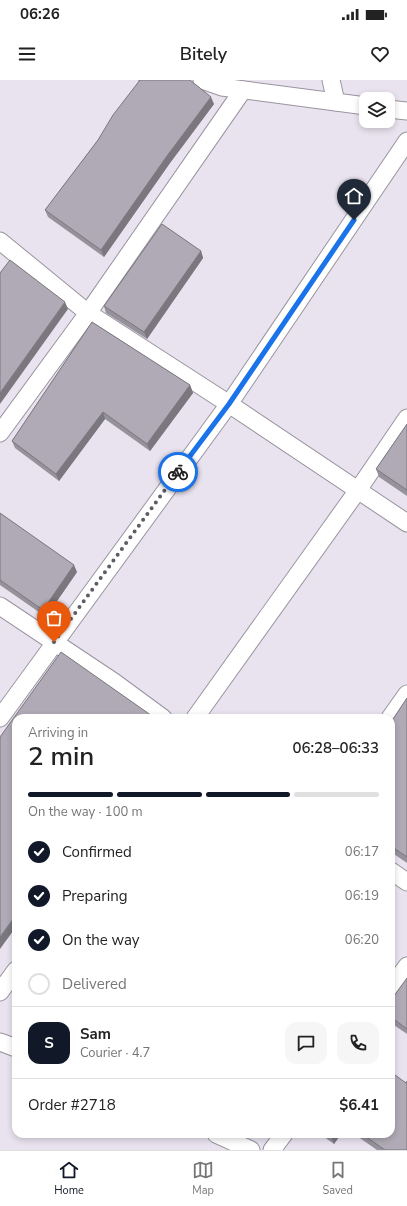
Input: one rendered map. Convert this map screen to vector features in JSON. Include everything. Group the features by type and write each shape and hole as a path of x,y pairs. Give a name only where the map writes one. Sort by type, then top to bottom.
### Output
{"street":[{"path":"202,80 222,87 359,105"},
{"path":"331,80 336,102"},
{"path":"0,433 88,313 243,90"},
{"path":"395,109 407,111"},
{"path":"0,718 229,404 407,141"},
{"path":"0,241 88,313 229,404 407,523"},
{"path":"198,714 358,490 407,418"},
{"path":"0,606 114,682 158,714"},
{"path":"393,714 407,694"},
{"path":"395,874 407,882"},
{"path":"395,982 407,966"},
{"path":"0,992 12,976"},
{"path":"0,1042 12,1046"},
{"path":"225,1138 251,1150"},
{"path":"272,1150 281,1138"}],"building":[{"path":"140,80 190,80 211,97 167,156 101,250 45,210 98,140 113,115"},
{"path":"162,224 201,251 144,332 104,306"},
{"path":"10,260 65,302 0,393 0,273"},
{"path":"92,322 190,385 147,444 103,412 56,474 12,441"},
{"path":"407,424 407,490 376,469"},
{"path":"0,513 74,565 43,610 0,580"},
{"path":"61,652 149,714 17,714"},
{"path":"407,698 407,857 395,849 395,716"},
{"path":"12,720 12,920 0,937 0,737"},
{"path":"407,978 407,1029 395,1020 395,994"},
{"path":"395,1075 406,1083 407,1081 407,1150 385,1150 368,1138 395,1138"}],"way so far":[{"path":"54,642 178,472"}],"route":[{"path":"178,472 229,404 354,220"}]}
